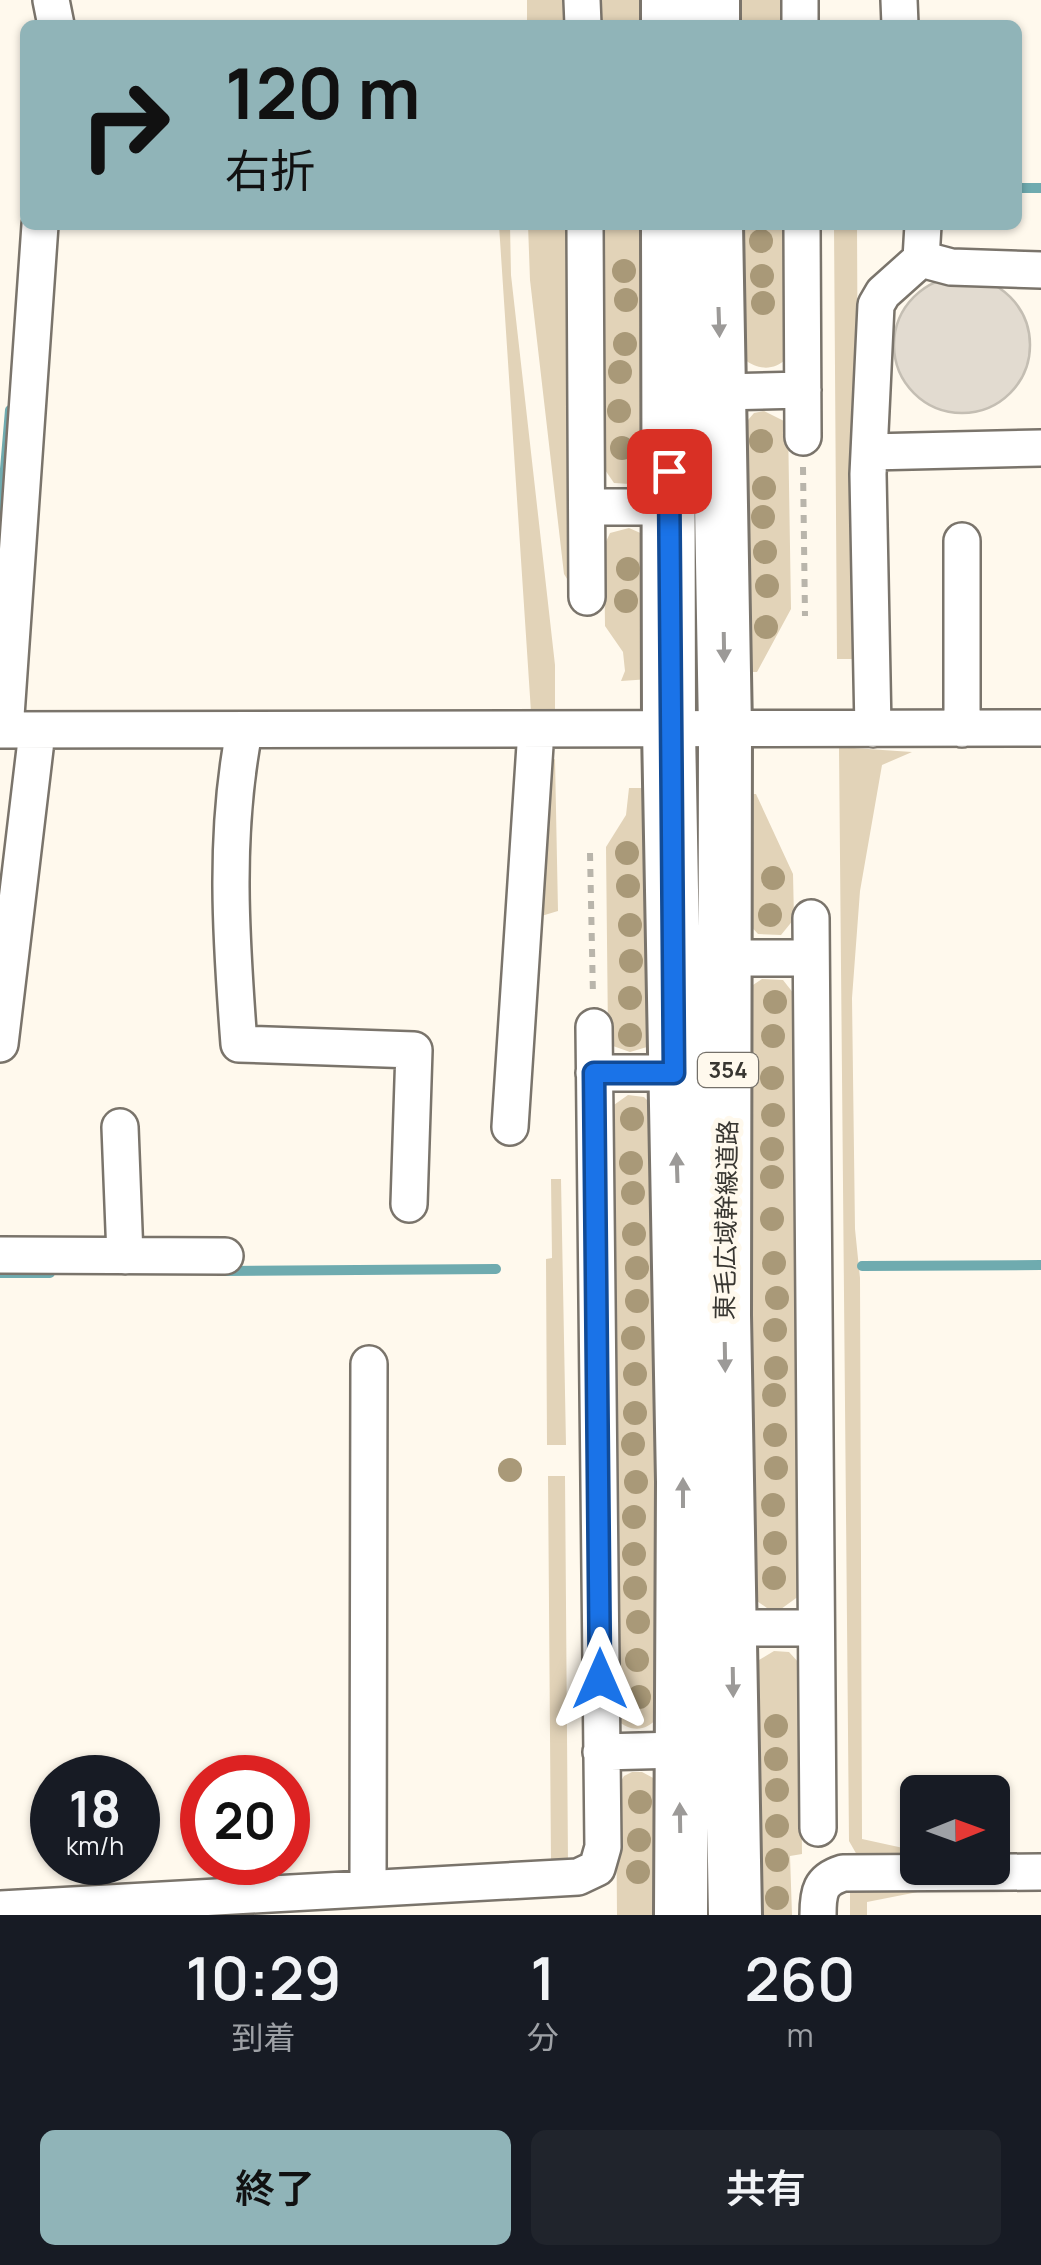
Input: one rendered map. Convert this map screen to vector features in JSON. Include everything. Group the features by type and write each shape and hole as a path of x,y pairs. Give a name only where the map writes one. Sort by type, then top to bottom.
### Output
{"highway":[{"name":"東毛広域幹線道路","path":"668,230 674,1073 683,1425 681,1915"},
{"name":"東毛広域幹線道路","path":"716,230 727,958 724,1315 735,1915"}],"street":[{"path":"0,1044 40,230"},
{"path":"586,230 588,597"},
{"path":"802,230 803,438"},
{"path":"873,729 870,452 876,305 922,242 951,266 1041,270"},
{"path":"721,392 803,390"},
{"path":"870,452 1041,448"},
{"path":"589,507 669,506"},
{"path":"962,541 962,729"},
{"path":"14,731 1041,728"},
{"path":"510,1127 536,730"},
{"path":"244,732 234,785 230,842 238,1044 414,1050 409,1204"},
{"path":"810,918 818,1828"},
{"path":"727,958 808,958"},
{"path":"0,1909 324,1903 368,1888 589,1874 597,1868 603,1847 594,1028"},
{"path":"594,1073 674,1073"},
{"path":"120,1127 125,1256"},
{"path":"0,1255 225,1256"},
{"path":"368,1364 368,1888"},
{"path":"732,1628 814,1628"},
{"path":"601,1752 679,1750"},
{"path":"818,1915 819,1888 827,1878 843,1873 1041,1872"}],"path":[{"path":"803,438 805,616"},
{"path":"590,853 594,1028"}],"shaded area":[{"path":"527,0 571,0 571,20 527,20"},
{"path":"599,0 649,0 649,20 599,20"},
{"path":"733,0 784,0 784,20 733,20"},
{"path":"499,230 510,230 511,275 555,665 555,711 531,712"},
{"path":"528,230 573,230 577,595 564,574 530,280"},
{"path":"601,230 650,230 643,477 630,484 614,483 603,467"},
{"path":"737,230 787,230 786,359 771,367 760,367 744,359"},
{"path":"834,230 857,230 859,659 837,659"},
{"path":"764,411 788,423 791,609 757,672 744,672 742,427 754,413"},
{"path":"629,528 645,535 650,679 621,681 625,671 623,652 605,626 604,546 610,533"},
{"path":"839,747 912,752 882,765 860,891 852,998 855,1229 860,1278 862,1839 900,1847 900,1857 857,1855 849,1841"},
{"path":"555,759 558,911 538,917 548,762"},
{"path":"629,788 651,788 652,1039 647,1047 630,1052 613,1046 608,1035 606,847 626,815"},
{"path":"746,794 756,794 793,874 794,919 781,935 758,934 747,922"},
{"path":"762,979 783,980 794,994 799,1596 781,1609 767,1608 754,1599 746,1439 750,987"},
{"path":"628,1095 644,1097 653,1106 661,1308 657,1718 638,1729 617,1720 611,1107"},
{"path":"551,1179 561,1179 566,1445 547,1445 546,1259 552,1258"},
{"path":"548,1476 565,1476 568,1863 551,1863"},
{"path":"774,1651 789,1652 800,1664 802,1854 790,1856 792,1915 756,1915 754,1663"},
{"path":"642,1772 657,1780 662,1915 617,1915 616,1790 624,1776"},
{"path":"850,1885 933,1889 867,1902 867,1915 850,1915"}],"building":[{"path":"962,277 988,282 1010,297 1025,319 1030,345 1025,371 1010,393 988,408 962,413 936,408 914,393 899,371 894,345 899,319 914,297 936,282"}],"waterway":[{"path":"1022,188 1041,188"},
{"path":"0,528 10,410"},
{"path":"862,1266 1041,1265"},
{"path":"222,1271 496,1269"},
{"path":"0,1273 50,1273"}],"route":[{"path":"600,1679 594,1073 674,1073 669,471"}]}
